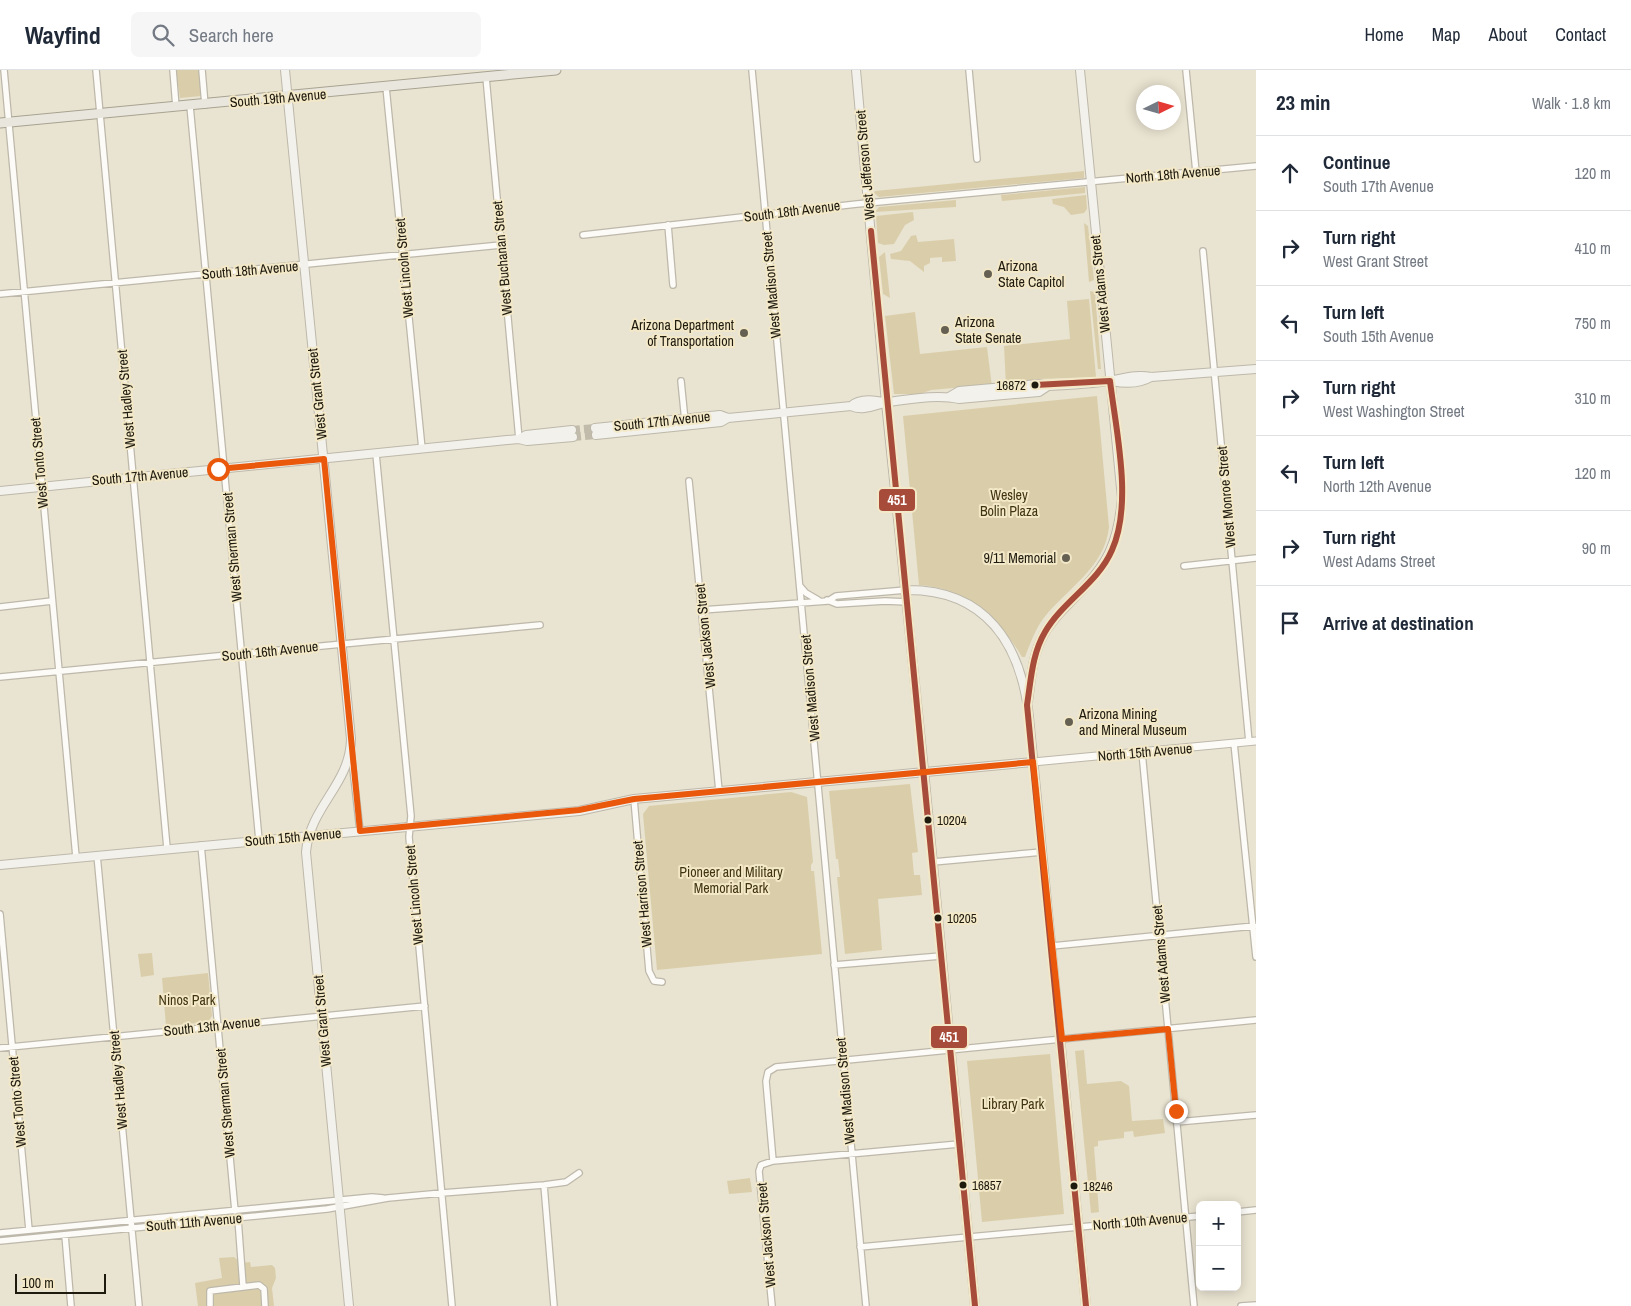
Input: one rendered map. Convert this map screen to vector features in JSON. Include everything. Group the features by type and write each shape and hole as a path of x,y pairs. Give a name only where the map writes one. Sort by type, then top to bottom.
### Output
{"main road":[{"name":"West Grant Street","path":"285,70 324,459 350,747 344,773 318,812 308,836 307,867 349,1306"},
{"name":"South 19th Avenue","path":"4,123 556,70"},
{"name":"West Jefferson Street","path":"856,70 886,403 933,862 975,1306"},
{"name":"West Adams Street","path":"1027,705 1032,662 1051,623 1091,581 1110,555 1120,524 1122,498 1080,70"},
{"name":"South 17th Avenue","path":"595,431 685,422 720,415 728,418 851,406 856,402 876,400 886,403 949,397 959,400 1039,392 1048,386 1110,381 1122,384 1143,382 1151,377 1214,371 1256,370"},
{"name":"South 17th Avenue","path":"0,491 519,439 526,435 573,433"},
{"path":"0,487 42,486"},
{"path":"906,590 923,589 943,592 969,604 993,623 1010,646 1016,659 1027,705 1062,1039 1086,1306"},
{"name":"South 15th Avenue","path":"0,864 579,810 634,799 1033,762"}],"street":[{"name":"West Tonto Street","path":"4,70 4,123 25,292 76,857"},
{"name":"West Hadley Street","path":"96,70 167,848"},
{"path":"173,70 176,107"},
{"path":"202,70 205,105"},
{"name":"West Madison Street","path":"752,70 866,1306"},
{"path":"969,70 977,159"},
{"path":"1186,70 1196,172"},
{"name":"West Buchanan Street","path":"486,77 519,439"},
{"name":"West Lincoln Street","path":"386,87 422,449"},
{"name":"West Sherman Street","path":"190,106 259,840"},
{"name":"North 18th Avenue","path":"1090,182 1256,166"},
{"name":"South 18th Avenue","path":"583,235 868,203 1090,182"},
{"path":"668,226 673,284"},
{"name":"South 18th Avenue","path":"0,294 500,245"},
{"name":"West Monroe Street","path":"1203,251 1232,560 1253,742"},
{"path":"681,381 685,422"},
{"name":"West Lincoln Street","path":"376,454 452,1306"},
{"name":"West Jackson Street","path":"689,481 719,791"},
{"path":"1184,566 1256,558"},
{"path":"800,586 812,597 837,604 885,601 907,602"},
{"path":"702,610 828,600 836,596 906,590"},
{"path":"0,607 52,602"},
{"name":"South 16th Avenue","path":"0,677 151,664 393,638 540,625"},
{"name":"North 15th Avenue","path":"1033,762 1253,742"},
{"path":"1234,743 1256,957"},
{"name":"West Grant Street","path":"350,747 360,831"},
{"name":"West Adams Street","path":"1142,752 1194,1306"},
{"name":"West Harrison Street","path":"634,799 649,972 654,980 662,982"},
{"name":"West Sherman Street","path":"201,845 235,1211"},
{"path":"933,862 1042,852"},
{"name":"West Hadley Street","path":"97,855 139,1306"},
{"name":"West Tonto Street","path":"0,914 29,1230"},
{"path":"1052,946 1254,926"},
{"path":"834,965 941,956"},
{"name":"South 13th Avenue","path":"0,1048 425,1006"},
{"path":"959,1144 773,1161 766,1081 768,1072 776,1067 1256,1020"},
{"path":"1177,1122 1256,1115"},
{"name":"West Jackson Street","path":"772,1306 761,1165 773,1161"},
{"name":"South 11th Avenue","path":"0,1241 238,1219 388,1198 544,1185 566,1182 579,1173"},
{"path":"544,1185 554,1306"},
{"name":"South 11th Avenue","path":"0,1233 235,1211 339,1204"},
{"path":"1241,1212 1256,1210"},
{"name":"North 10th Avenue","path":"860,1246 1196,1216"},
{"path":"238,1219 243,1286"},
{"path":"65,1235 71,1306"},
{"path":"210,1306 210,1290 262,1286 265,1306"},
{"path":"1241,1306 1256,1304"}],"green space":[{"path":"176,70 200,70 201,96 180,98"},
{"path":"1084,171 1084,178 879,197 874,193 875,191"},
{"path":"1085,187 1085,193 1002,201 1001,195"},
{"path":"1086,195 1087,209 1084,213 1071,215 1064,207 1053,204 1052,199"},
{"path":"956,200 956,207 875,212 879,207"},
{"path":"913,212 914,220 905,225 894,244 884,245 878,243 876,216"},
{"path":"1084,223 1088,226 1094,280 1089,282"},
{"path":"916,235 918,242 954,239 956,261 942,262 942,257 930,258 930,263 924,266 924,272 910,261 891,259 890,254 901,251 911,236"},
{"path":"885,252 890,298 883,294 879,257"},
{"path":"1090,291 1095,292 1101,369 1098,369"},
{"path":"1089,299 1096,377 1039,379 1027,384 1006,386 1004,346 1070,339 1067,301"},
{"path":"915,312 920,354 987,347 992,387 986,385 931,390 920,394 894,394 885,316"},
{"name":"Wesley Bolin Plaza","path":"1097,396 1109,527 1106,541 1092,566 1043,619 1035,632 1025,657 1022,657 1003,630 980,607 952,592 936,587 919,585 903,416"},
{"path":"910,784 918,852 912,853 914,875 920,875 922,895 878,899 882,950 845,954 837,877 840,877 838,859 836,859 829,791"},
{"name":"Pioneer and Military Memorial Park","path":"791,792 807,797 813,862 811,871 814,871 822,954 657,970 643,814 649,806"},
{"path":"152,953 154,975 141,977 138,954"},
{"name":"Ninos Park","path":"208,973 212,1016 208,1022 166,1026 162,978"},
{"path":"1084,1050 1087,1084 1121,1081 1129,1086 1132,1121 1163,1119 1165,1133 1134,1137 1133,1131 1124,1132 1124,1138 1098,1141 1098,1146 1094,1147 1099,1212 1091,1213 1075,1051"},
{"name":"Library Park","path":"1050,1054 1064,1214 982,1222 967,1061"},
{"path":"750,1178 752,1192 729,1194 727,1181"},
{"path":"234,1257 241,1263 250,1262 251,1267 272,1265 275,1268 276,1278 272,1288 274,1306 198,1306 195,1283 222,1278 219,1258"}],"tunnel":[{"path":"572,430 595,428"},
{"path":"573,437 596,435"}],"transit line":[{"name":"451","path":"871,231 975,1306"},
{"name":"451","path":"1035,385 1110,381 1121,467 1121,511 1118,531 1112,550 1098,572 1052,621 1045,632 1037,649 1027,705 1086,1306"}],"place":[{"name":"Arizona State Capitol","path":"988,274"},
{"name":"Arizona State Senate","path":"945,330"},
{"name":"Arizona Department of Transportation","path":"744,333"},
{"name":"16872","path":"1035,385"},
{"name":"9/11 Memorial","path":"1066,558"},
{"name":"Arizona Mining and Mineral Museum","path":"1069,722"},
{"name":"10204","path":"928,820"},
{"name":"10205","path":"938,918"},
{"name":"16857","path":"963,1185"},
{"name":"18246","path":"1074,1186"}],"route":[{"path":"218,469 324,459 350,747 355,775 360,831 593,809 634,799 1033,762 1062,1039 1168,1029 1176,1111"}]}
